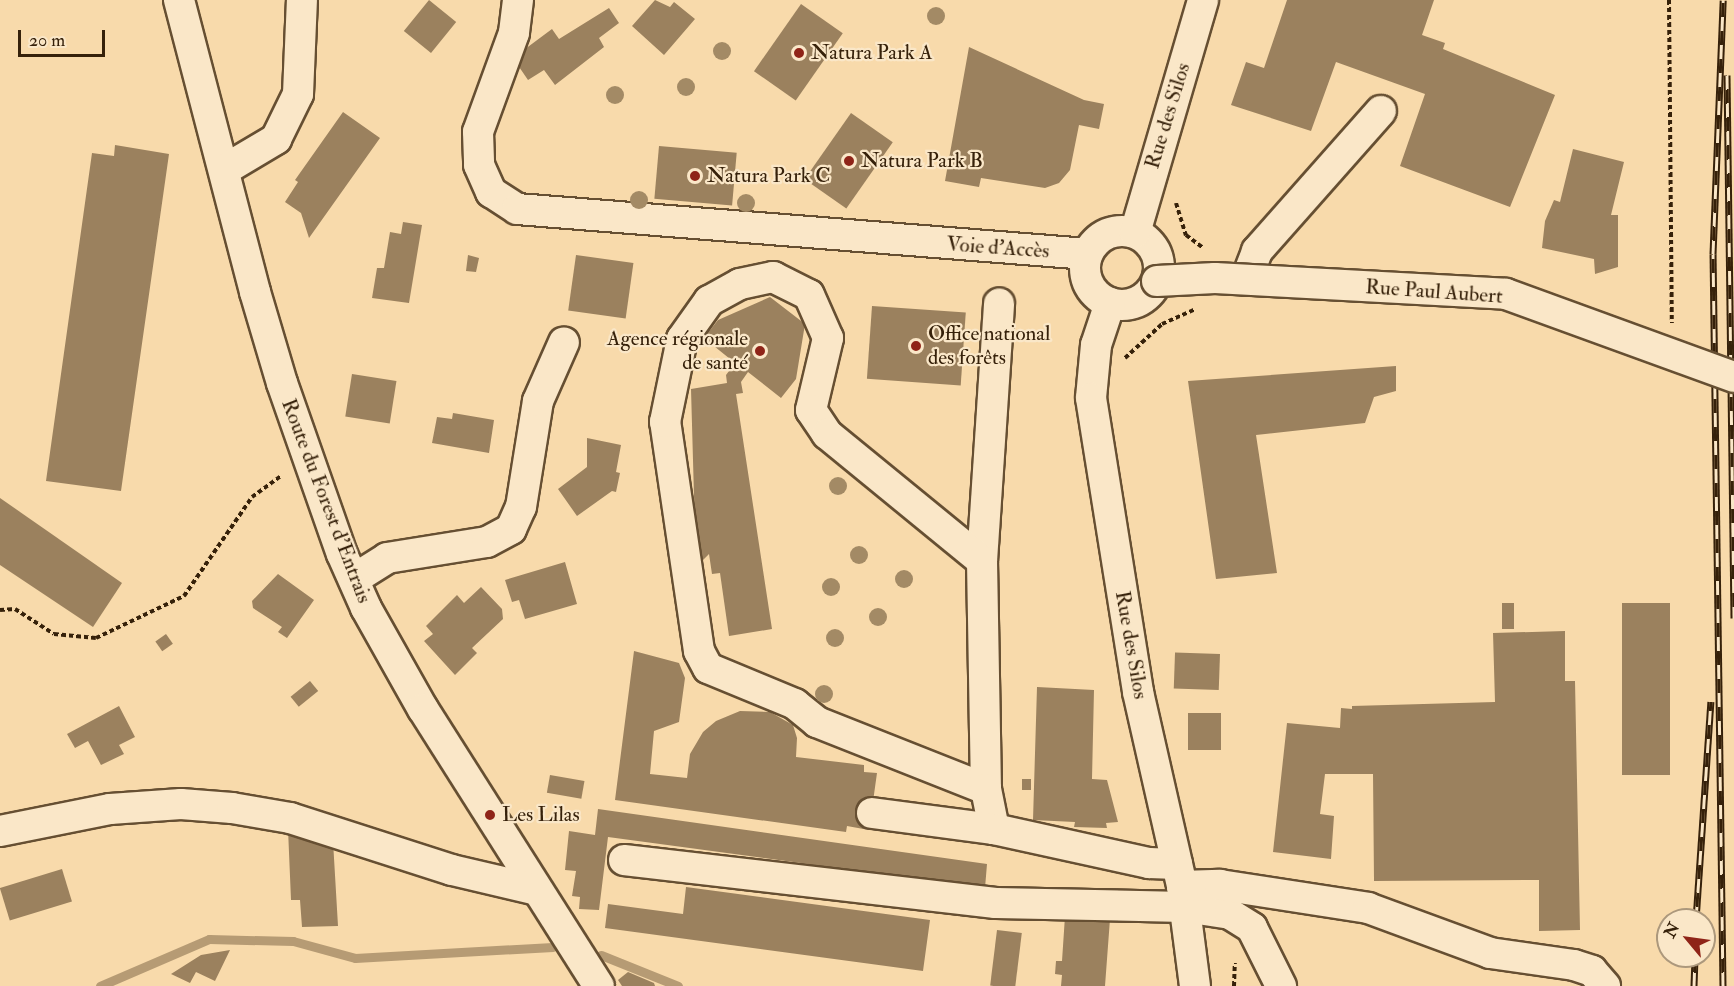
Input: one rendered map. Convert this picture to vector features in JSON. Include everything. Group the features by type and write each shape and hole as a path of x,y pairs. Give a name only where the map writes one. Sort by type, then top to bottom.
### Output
{"street":[{"name":"Route du Forest d'Entrais","path":"179,0 255,292 309,459 354,579 423,709 599,986"},
{"path":"224,170 276,139 298,94 302,0"},
{"name":"Voie d'Accès","path":"518,0 514,33 478,132 479,165 491,192 517,208 909,242 1087,254"},
{"name":"Rue des Silos","path":"1135,233 1203,0"},
{"path":"1246,280 1257,251 1381,111"},
{"path":"1135,233 1153,248 1159,270 1157,281 1137,302 1110,303 1096,296 1088,284 1084,269 1087,254 1107,234 1135,233"},
{"path":"982,561 827,434 811,410 828,338 809,296 773,277 740,284 709,301 682,339 665,422 699,651 708,668 795,704 817,722 986,789"},
{"name":"Rue Paul Aubert","path":"1157,281 1215,278 1506,294 1673,352 1734,377"},
{"name":"Rue des Silos","path":"1110,303 1096,345 1091,398 1138,692 1182,885 1195,986"},
{"path":"994,829 986,789 982,561 999,304"},
{"path":"354,579 387,558 487,542 512,529 521,507 538,401 564,342"},
{"path":"0,831 110,809 181,804 232,808 290,818 452,870 537,890"},
{"path":"872,813 994,829 1149,863 1182,885 1243,919 1252,928 1281,986"},
{"path":"624,860 996,903 1182,885 1220,885 1368,908 1490,953 1574,965 1592,971 1605,986"}],"path":[{"path":"1669,0 1673,352"},
{"path":"1120,367 1128,354 1162,324 1212,304 1218,259 1186,235 1178,216 1177,193"},
{"path":"0,610 15,609 54,634 96,638 184,596 252,497 309,459"},
{"path":"1234,960 1234,986"}],"building":[{"path":"429,0 456,22 431,53 404,31"},
{"path":"655,0 670,7 674,2 695,19 664,55 632,26"},
{"path":"1287,0 1434,0 1422,35 1445,43 1443,49 1555,95 1510,207 1400,166 1425,94 1336,62 1311,131 1231,105 1246,62 1264,68"},
{"name":"Natura Park A","path":"801,4 843,33 796,100 754,71"},
{"path":"609,8 619,23 599,38 604,47 555,85 544,70 528,80 513,58 552,29 559,39"},
{"path":"969,47 1084,100 1104,104 1099,129 1079,125 1070,170 1059,183 1045,188 981,178 979,187 945,181"},
{"path":"343,112 380,138 309,238 301,213 285,202 298,182 295,180"},
{"name":"Natura Park B","path":"851,113 893,142 846,209 805,179"},
{"path":"115,145 169,154 121,491 46,481 92,153 114,156"},
{"name":"Natura Park C","path":"659,146 737,153 732,206 654,199"},
{"path":"1573,149 1624,162 1611,215 1618,215 1618,267 1595,274 1594,259 1542,248 1545,221 1554,200 1560,202"},
{"path":"403,222 422,225 409,303 372,298 377,268 384,268 390,232 401,234"},
{"path":"468,255 479,258 476,272 466,271"},
{"path":"576,255 633,263 626,319 568,310"},
{"path":"770,297 805,324 796,379 781,398 748,372 741,382 743,393 736,394 772,629 729,636 720,573 712,574 709,554 696,567 691,389 727,383 726,375 735,363 704,338 718,320"},
{"name":"Office national des forêts","path":"872,306 966,313 961,385 867,379"},
{"path":"1396,366 1396,391 1374,397 1365,423 1256,435 1277,573 1216,579 1188,381"},
{"path":"352,374 396,381 390,424 345,416"},
{"path":"453,413 494,420 489,453 432,443 437,417 452,419"},
{"path":"587,438 621,445 616,472 620,473 616,492 612,491 577,516 558,489 587,467"},
{"path":"0,498 122,583 93,627 0,565"},
{"path":"565,562 577,604 525,619 519,600 512,602 505,580"},
{"path":"278,574 314,600 287,638 278,632 282,627 253,608 252,601"},
{"path":"481,587 502,609 503,619 472,648 477,653 455,675 424,641 433,634 426,626 457,595 464,603"},
{"path":"1502,603 1514,603 1514,629 1502,629"},
{"path":"1622,603 1670,603 1670,775 1622,775"},
{"path":"1565,631 1565,681 1575,681 1580,930 1539,931 1539,880 1374,881 1373,774 1325,774 1320,814 1334,816 1331,859 1273,852 1287,723 1340,728 1341,708 1352,709 1352,706 1495,702 1493,633"},
{"path":"166,634 173,644 162,651 155,641"},
{"path":"634,651 679,663 685,678 679,722 654,731 650,774 687,778 690,754 703,732 716,721 740,711 770,712 793,725 797,738 796,757 864,765 864,772 877,773 869,830 847,826 846,832 615,800"},
{"path":"1175,652 1220,654 1219,690 1174,688"},
{"path":"310,681 318,691 299,707 291,697"},
{"path":"1037,687 1094,690 1092,779 1107,780 1118,822 1106,823 1107,828 1074,827 1075,822 1033,820"},
{"path":"119,706 135,737 119,745 124,754 101,765 88,741 75,748 67,734"},
{"path":"1188,713 1221,713 1221,750 1188,750"},
{"path":"550,775 584,781 581,799 547,793"},
{"path":"1022,779 1031,779 1031,790 1022,790"},
{"path":"598,809 987,864 985,888 608,837 599,910 579,909 580,897 572,896 576,871 565,870 569,831 595,835"},
{"path":"288,829 333,841 338,926 302,927 300,900 291,900"},
{"path":"62,869 72,902 10,921 0,888"},
{"path":"686,887 930,920 923,971 605,928 608,904 683,914"},
{"path":"1065,916 1110,919 1105,986 1061,986 1062,975 1055,974 1056,961 1062,961"},
{"path":"997,930 1022,933 1015,986 990,986"},
{"path":"230,950 215,981 196,972 190,983 171,974 201,955"},
{"path":"628,972 654,983 655,986 622,986 618,980"}],"waterway":[{"path":"100,986 209,939 293,941 355,958 553,947"},
{"path":"601,955 678,986"}],"railway":[{"path":"1723,0 1713,254 1723,986"},
{"path":"1727,75 1734,618"},
{"path":"1697,908 1711,702"},
{"path":"1694,986 1695,968"}],"place":[{"name":"Natura Park A","path":"799,53"},
{"name":"Natura Park B","path":"849,161"},
{"name":"Natura Park C","path":"695,176"},
{"name":"Office national des forêts","path":"916,346"},
{"name":"Agence régionale de santé","path":"760,351"},
{"name":"Les Lilas","path":"490,815"}]}
